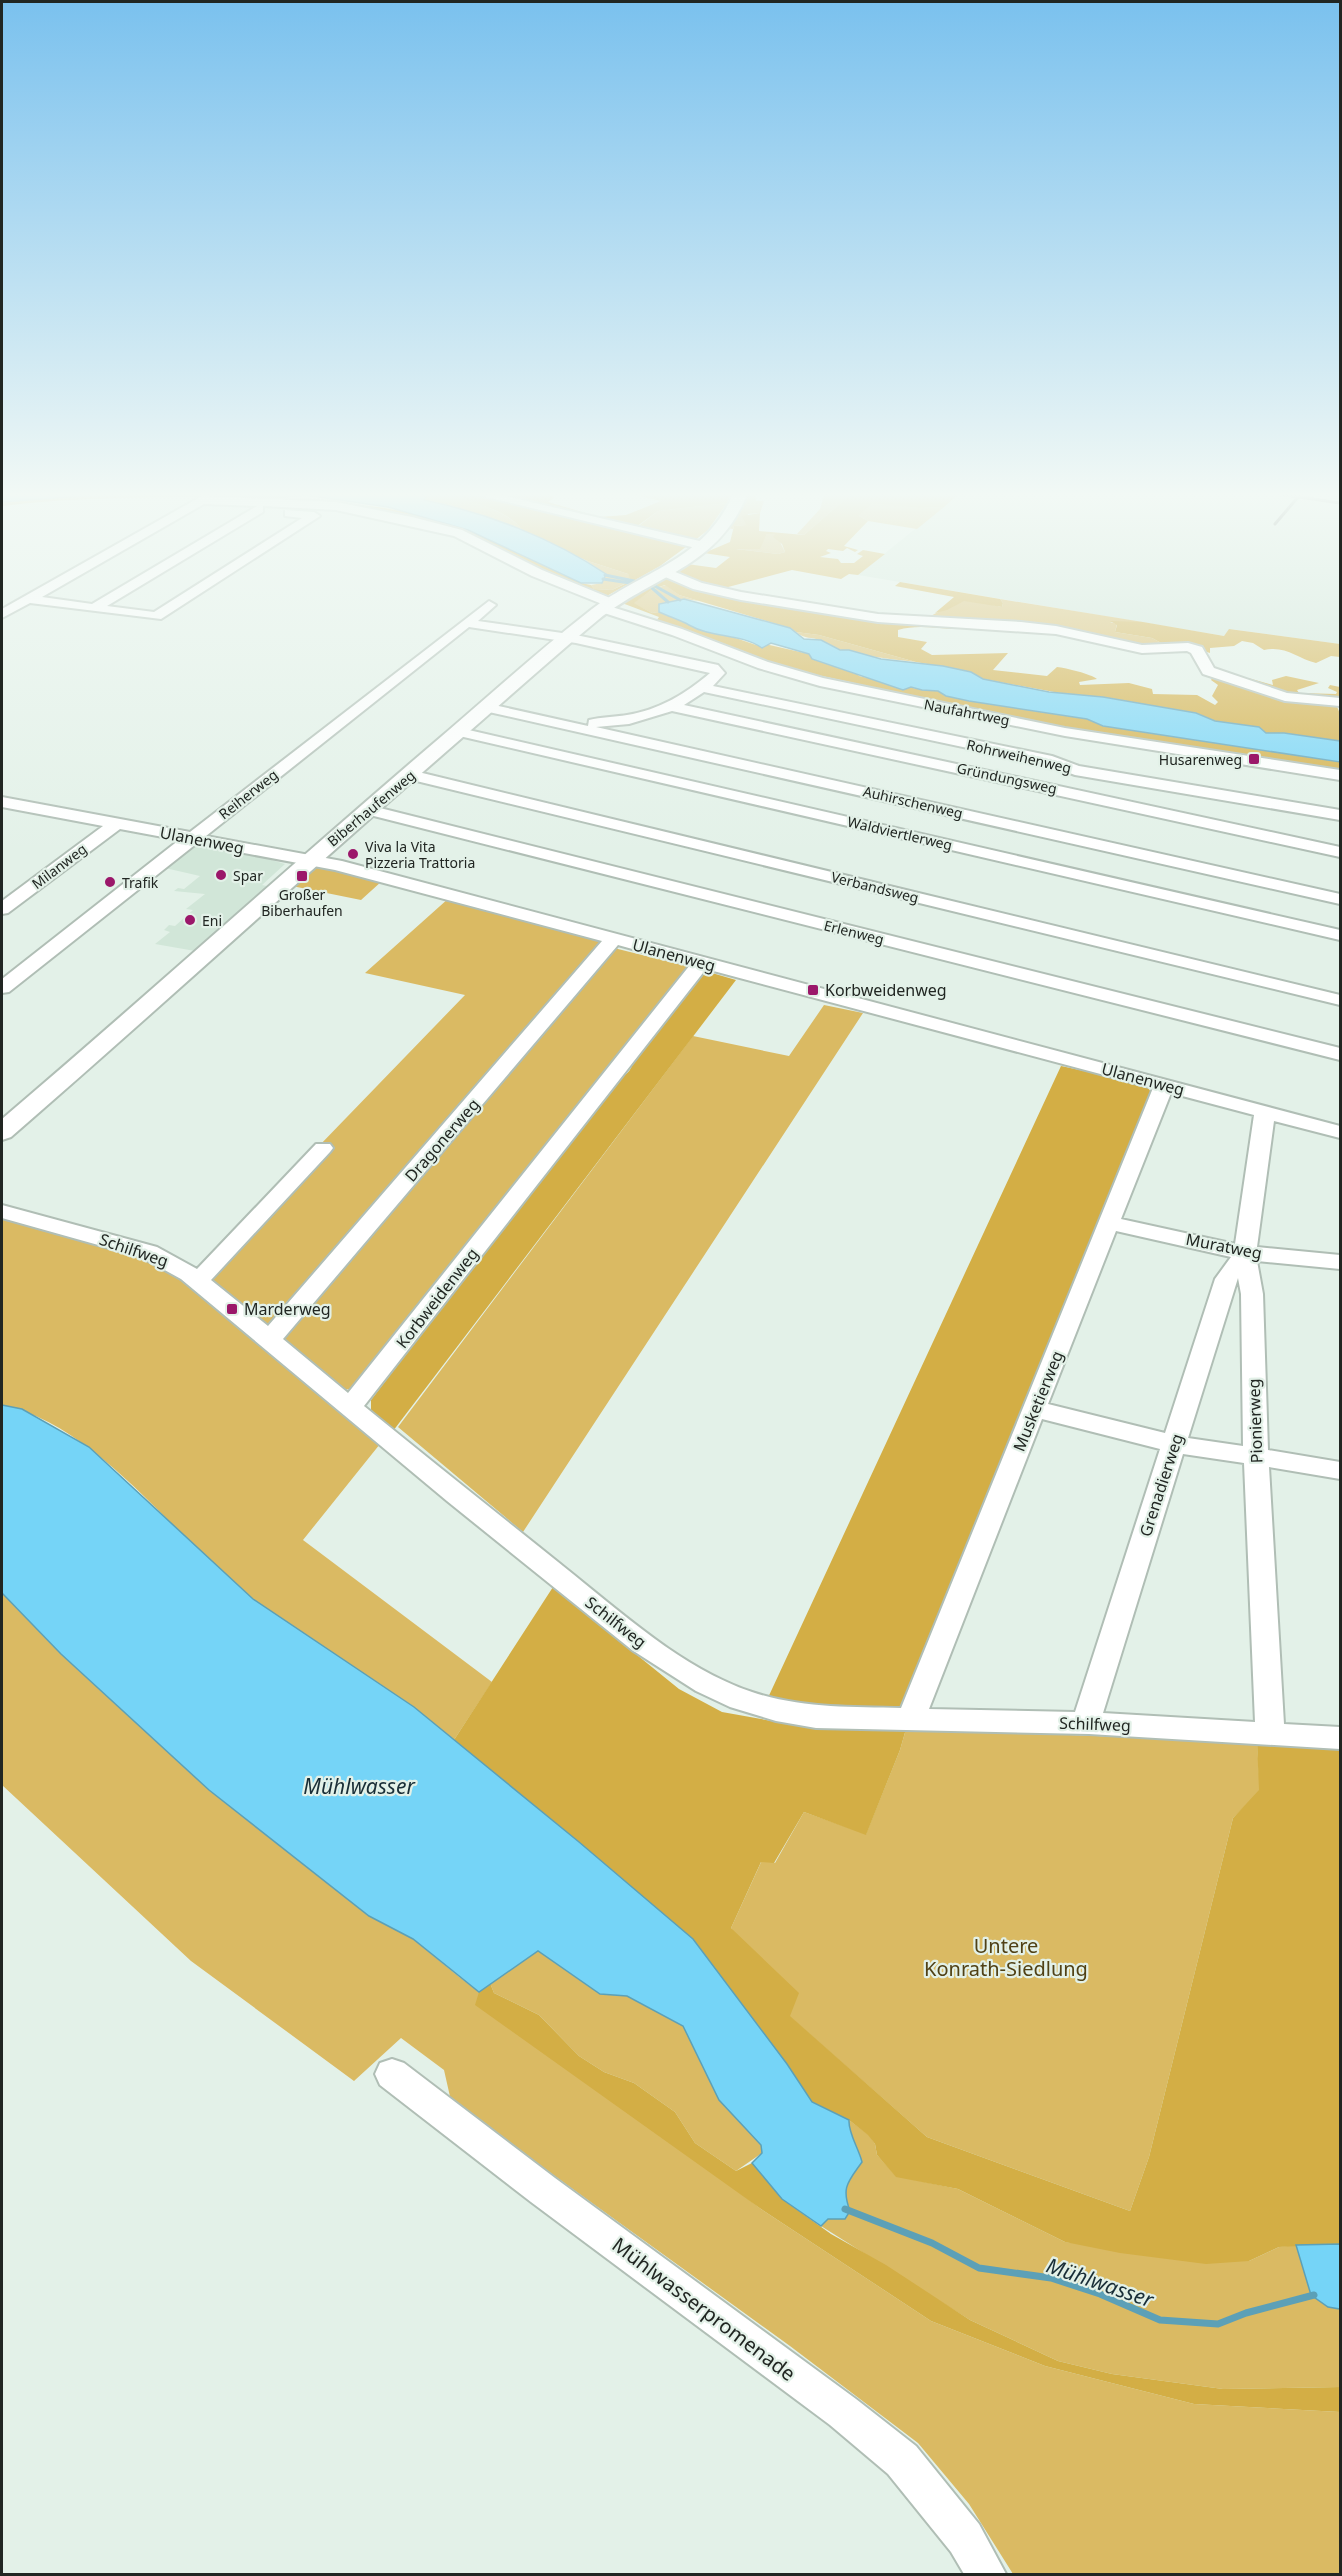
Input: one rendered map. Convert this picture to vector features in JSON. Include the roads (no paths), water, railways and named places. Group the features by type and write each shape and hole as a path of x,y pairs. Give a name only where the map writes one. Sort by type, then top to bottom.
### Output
{"main road":[{"name":"Biberhaufenweg","path":"2,1132 174,983 309,860 599,612"}],"street":[{"path":"127,612 156,616 162,612"},
{"name":"Reiherweg","path":"2,988 480,612"},
{"name":"Naufahrtweg","path":"626,612 763,665 820,682 1065,732 1341,775"},
{"path":"842,612 878,618 1044,629 1142,649 1188,647 1197,650 1208,671 1285,697 1341,702"},
{"path":"466,623 567,639 717,670 717,674 674,707 626,721 563,724"},
{"name":"Rohrweihenweg","path":"699,687 1052,762 1075,770 1341,814"},
{"name":"Auhirschenweg","path":"485,707 1341,899"},
{"name":"Gründungsweg","path":"674,707 1341,852"},
{"name":"Waldviertlerweg","path":"460,732 1341,935"},
{"name":"Verbandsweg","path":"410,775 1341,1000"},
{"name":"Ulanenweg","path":"2,802 336,865 1341,1132"},
{"name":"Erlenweg","path":"368,810 1341,1054"},
{"name":"Milanweg","path":"2,909 116,824"},
{"name":"Dragonerweg","path":"269,1340 614,939"},
{"name":"Korbweidenweg","path":"350,1407 702,962"},
{"name":"Musketierweg","path":"914,1719 915,1707 1164,1084"},
{"name":"Pionierweg","path":"1265,1112 1245,1252 1252,1294 1256,1458 1270,1732"},
{"path":"199,1280 323,1148"},
{"name":"Schilfweg","path":"2,1211 149,1252 199,1280 518,1545 642,1642 698,1681 745,1702 779,1712 816,1717 1089,1723 1341,1738"},
{"name":"Muratweg","path":"1108,1223 1245,1252 1341,1262"},
{"name":"Grenadierweg","path":"1089,1723 1089,1709 1226,1279 1245,1252"},
{"path":"1035,1409 1174,1444 1341,1470"},
{"name":"Mühlwasserpromenade","path":"392,2074 543,2190 843,2412 902,2460 965,2538 986,2574"}],"water":[{"path":"659,612 732,612 790,628 804,639 821,640 840,650 849,650 881,659 943,666 971,672 983,679 1049,692 1103,697 1196,713 1215,721 1259,727 1266,733 1284,733 1340,741 1340,762 1103,726 1087,719 969,701 946,696 938,691 911,687 903,690 812,659 809,654 771,643 762,648 745,640 707,632"},
{"name":"Mühlwasser","path":"2,1405 22,1409 89,1447 253,1599 414,1707 693,1939 787,2064 812,2102 849,2120 850,2130 862,2162 847,2185 846,2196 850,2211 845,2219 828,2219 821,2226 782,2199 752,2163 762,2153 761,2145 719,2100 683,2026 627,1996 600,1994 538,1951 479,1992 413,1939 369,1916 209,1790 61,1654 2,1593"},
{"path":"1340,2244 1340,2309 1328,2307 1311,2295 1296,2245"}],"waterway":[{"name":"Mühlwasser","path":"845,2209 932,2243 979,2268 1051,2278 1100,2294 1160,2320 1218,2324 1246,2313 1314,2295"}],"place":[{"name":"Husarenweg","path":"1254,759"},
{"name":"Viva la Vita Pizzeria Trattoria","path":"353,854"},
{"name":"Spar","path":"221,875"},
{"name":"Großer Biberhaufen","path":"302,876"},
{"name":"Trafik","path":"110,882"},
{"name":"Eni","path":"190,920"},
{"name":"Korbweidenweg","path":"813,990"},
{"name":"Marderweg","path":"232,1309"}],"park label":[{"name":"Untere Konrath-Siedlung","path":"1006,1956"}]}
